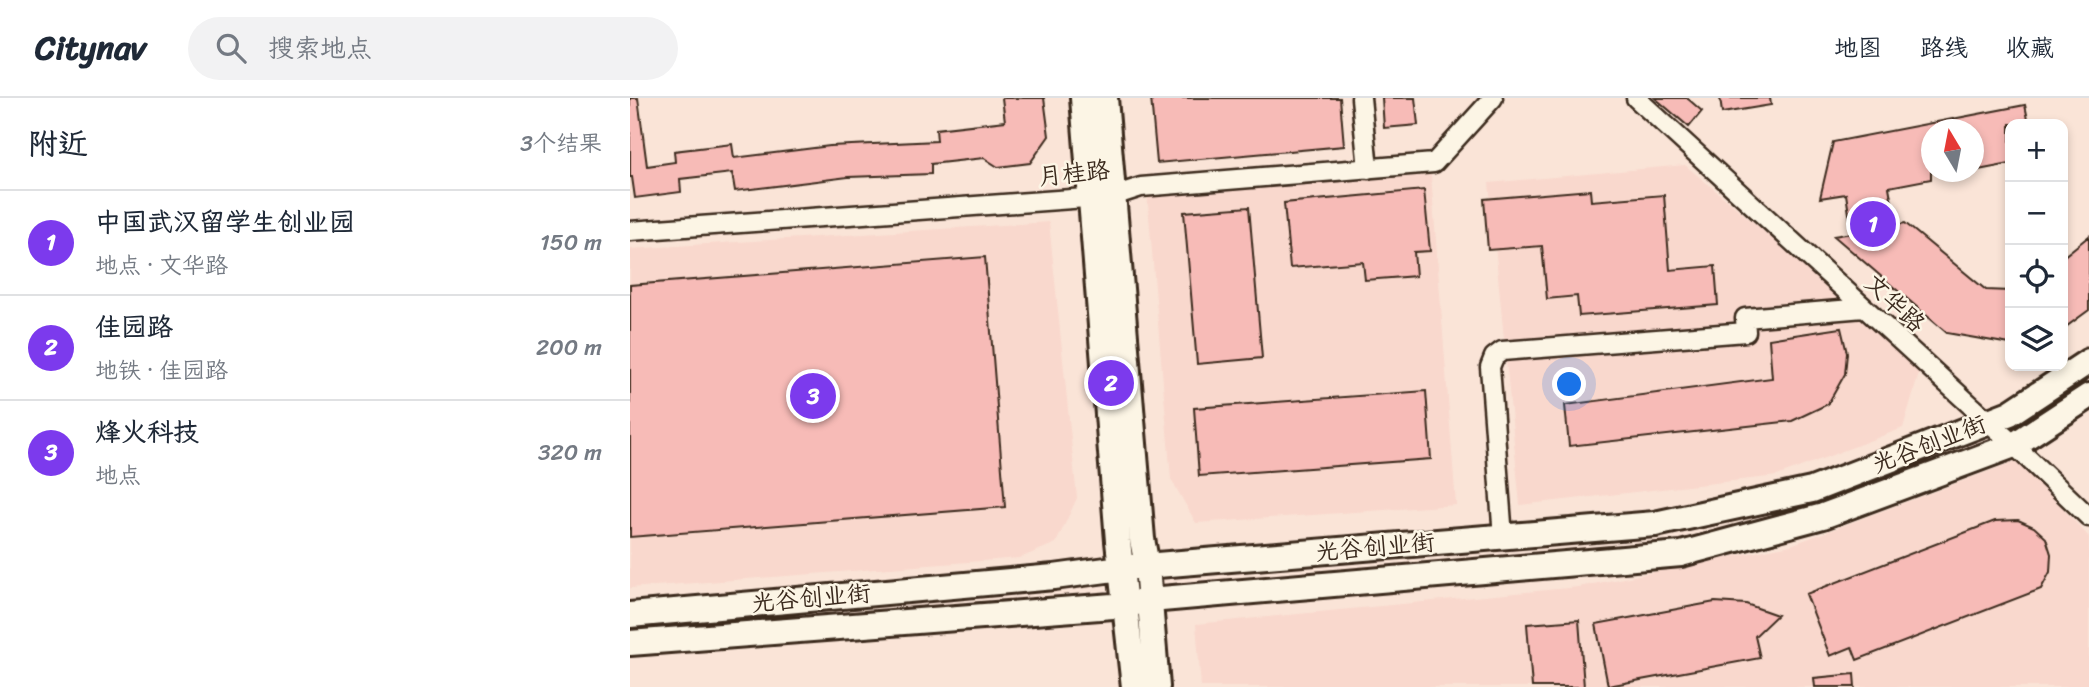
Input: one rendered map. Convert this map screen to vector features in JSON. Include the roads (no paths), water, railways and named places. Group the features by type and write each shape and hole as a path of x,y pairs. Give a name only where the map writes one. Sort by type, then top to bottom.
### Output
{"main road":[{"path":"1083,98 1102,197 1147,566 1138,602 1134,687"},
{"path":"1105,98 1102,197 1121,568 1138,602 1157,687"},
{"name":"光谷创业街","path":"630,615 1054,577 1121,568 1655,524 1812,491 2010,412 2089,361"},
{"name":"光谷创业街","path":"630,643 1681,554 1823,516 2014,445 2089,396"}],"street":[{"path":"1361,98 1368,169"},
{"name":"月桂路","path":"630,231 1102,197 1141,187 1434,163 1493,98"},
{"name":"文华路","path":"1636,98 2089,517"},
{"path":"1503,537 1490,367 1494,357 1502,351 1746,332 1745,318 1864,308"}],"place":[{"name":"中国武汉留学生创业园","path":"1873,224"},
{"name":"佳园路","path":"1111,383"},
{"name":"烽火科技","path":"813,396"}]}
